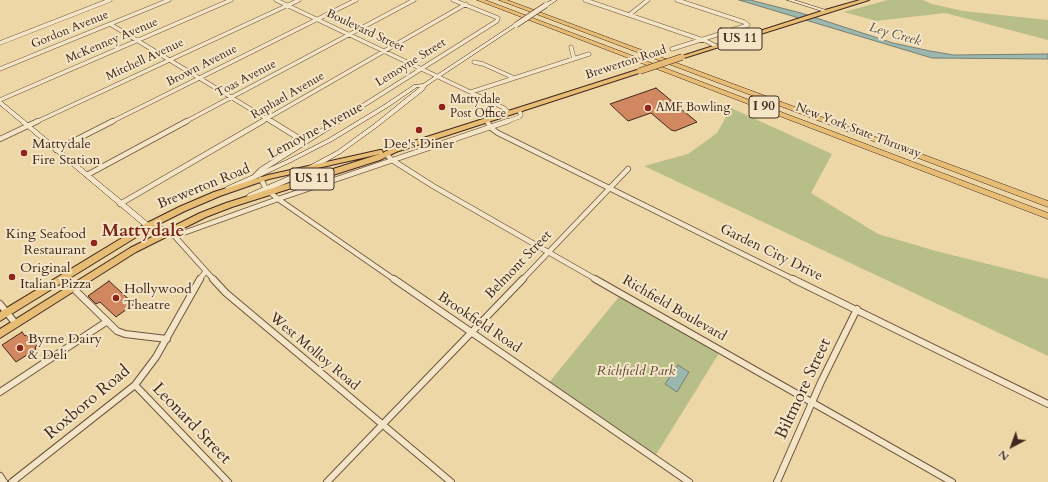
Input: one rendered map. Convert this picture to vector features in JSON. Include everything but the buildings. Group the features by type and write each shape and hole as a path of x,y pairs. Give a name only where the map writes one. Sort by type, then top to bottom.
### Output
{"highway":[{"name":"New York State Thruway","path":"480,0 1048,216"},
{"name":"New York State Thruway","path":"502,0 1048,204"}],"main road":[{"name":"Brewerton Road","path":"4,315 148,226 182,209 258,177 394,150 716,46 866,0"},
{"name":"Brewerton Road","path":"0,334 121,258 173,234 203,215 267,191 386,154 394,150"}],"street":[{"path":"0,42 110,0"},
{"name":"Gordon Avenue","path":"0,69 169,0"},
{"name":"McKenney Avenue","path":"0,101 231,0"},
{"name":"Boulevard Street","path":"276,0 504,108 509,113"},
{"name":"Mitchell Avenue","path":"0,139 299,0"},
{"name":"Brown Avenue","path":"56,150 356,0"},
{"name":"Toas Avenue","path":"87,175 414,0"},
{"path":"453,0 466,4"},
{"name":"Lemoyne Avenue","path":"267,191 339,152 375,126 436,76 555,0"},
{"path":"585,0 716,46"},
{"path":"629,15 648,0"},
{"path":"672,49 748,25 747,23 677,0"},
{"path":"789,0 827,11"},
{"name":"Lemoyne Street","path":"258,177 261,170 496,21 498,18 466,4"},
{"name":"Raphael Avenue","path":"120,204 466,4"},
{"path":"110,24 305,142"},
{"path":"571,47 574,59"},
{"path":"471,92 512,77 589,54"},
{"path":"474,62 483,64 512,77"},
{"name":"Lemoyne Avenue","path":"258,177 330,140 416,86 424,85"},
{"path":"0,101 56,150 148,226 173,234 189,230 519,118 521,115 519,110"},
{"path":"487,121 491,128"},
{"name":"Garden City Drive","path":"491,128 498,133 1048,404"},
{"name":"Richfield Boulevard","path":"386,154 392,160 549,251 952,482"},
{"name":"Belmont Street","path":"327,482 628,169"},
{"path":"258,177 267,191"},
{"name":"Brookfield Road","path":"267,191 689,482"},
{"name":"West Molloy Road","path":"173,234 226,293 451,482"},
{"name":"Roxboro Road","path":"12,482 135,385 150,367 200,278 206,271"},
{"path":"73,288 106,322 117,331 125,334 167,339"},
{"path":"0,304 4,315 16,324"},
{"name":"Biltmore Street","path":"776,482 857,309"},
{"path":"0,392 106,322"},
{"name":"Leonard Street","path":"135,385 228,482"},
{"path":"0,476 4,482"}],"green space":[{"path":"888,0 923,0 932,4 963,11 1048,20 1048,40 945,13 876,21 844,12"},
{"path":"731,108 832,154 811,193 878,234 936,251 1048,279 1048,356 644,166 688,154 717,133"},
{"name":"Richfield Park","path":"622,293 721,350 654,458 547,385"}],"water":[{"path":"739,0 750,0 801,13 893,43 930,51 954,55 1048,54 1048,59 932,58"},
{"path":"678,365 689,372 677,392 665,384"}],"place":[{"name":"Mattydale Post Office","path":"442,107"},
{"name":"AMF Bowling","path":"648,108"},
{"name":"Dee's Diner","path":"419,130"},
{"name":"Mattydale Fire Station","path":"24,153"},
{"name":"King Seafood Restaurant","path":"94,243"},
{"name":"Original Italian Pizza","path":"12,277"},
{"name":"Hollywood Theatre","path":"116,298"},
{"name":"Byrne Dairy & Deli","path":"20,348"}],"district":[{"name":"Mattydale","path":"143,232"}],"water label":[{"name":"Ley Creek","path":"895,35"}]}
